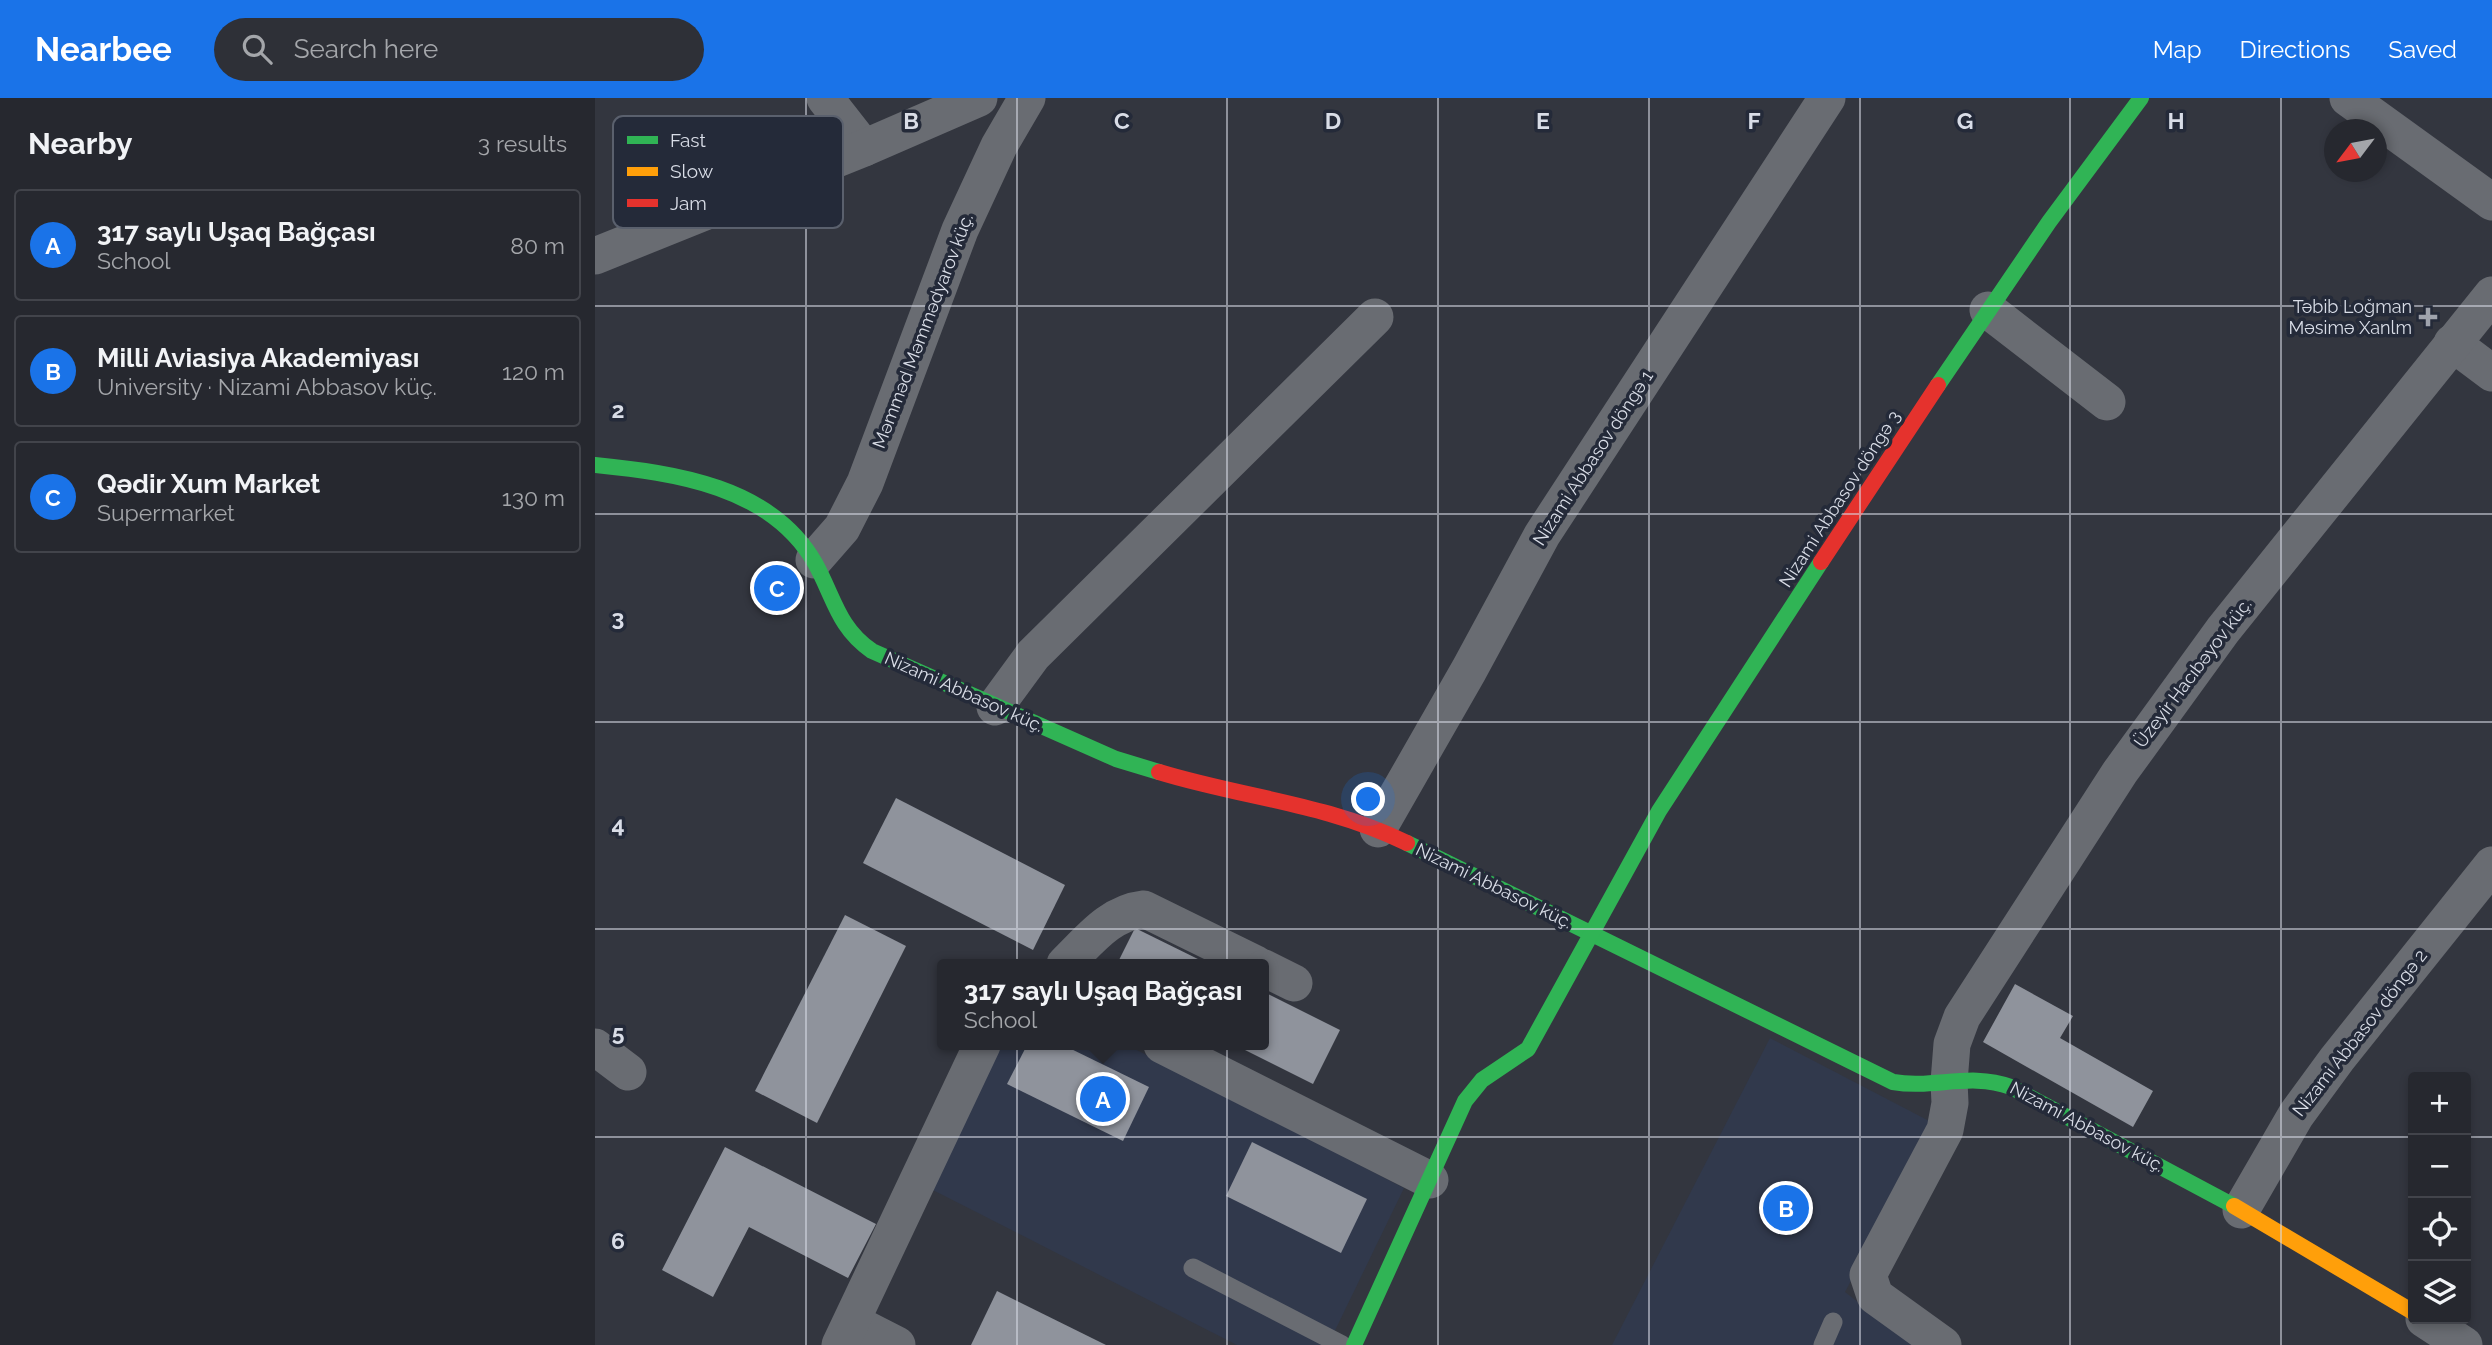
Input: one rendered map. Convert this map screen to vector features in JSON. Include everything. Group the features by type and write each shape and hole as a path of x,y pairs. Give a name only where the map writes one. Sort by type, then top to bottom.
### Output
{"street":[{"path":"825,98 839,116"},
{"path":"843,156 979,98"},
{"name":"Məmməd Məmmədyarov küç.","path":"814,560 842,528 865,483 960,230 999,146 1027,98"},
{"name":"Nizami Abbasov döngə 1","path":"1378,829 1542,535 1827,98"},
{"name":"Nizami Abbasov döngə 3","path":"1354,1345 1465,1101 1482,1080 1528,1049 1659,811 1988,310 2141,98"},
{"path":"2348,98 2492,202"},
{"path":"843,121 864,148"},
{"path":"595,256 665,228"},
{"name":"Üzeyir Hacıbəyov küç.","path":"1943,1345 1875,1296 1868,1275 1945,1130 1950,1103 1952,1044 1962,1017 2120,772 2223,630 2492,295"},
{"path":"1988,310 2107,402"},
{"path":"995,707 1033,655 1375,317"},
{"path":"2452,343 2492,373"},
{"name":"Nizami Abbasov küç.","path":"595,465 679,475 739,495 760,508 796,536 814,560 852,636 871,651 1116,759 1201,785 1329,812 1378,829 1893,1082 1911,1086 1975,1079 1995,1080 2023,1091 2241,1210 2408,1309"},
{"name":"Nizami Abbasov döngə 2","path":"2241,1210 2296,1115 2337,1059 2492,865"},
{"path":"1070,959 1112,918 1128,911 1144,909 1246,959"},
{"path":"595,1047 628,1072"},
{"path":"897,1345 846,1333 980,1050"},
{"path":"1172,1050 1430,1180"},
{"path":"2432,1324 2464,1345"}],"lane":[{"path":"1193,1268 1342,1345"},
{"path":"1823,1345 1833,1322"}],"shaded area":[{"path":"1770,1038 1935,1124 1845,1292 1914,1345 1612,1345"},
{"path":"997,1050 1137,1050 1404,1188 1328,1345 1237,1345 929,1188"}],"building":[{"path":"896,798 1065,885 1033,950 863,863"},
{"path":"845,915 906,946 817,1123 755,1091"},
{"path":"1135,928 1198,959 1120,959"},
{"path":"2015,984 2073,1016 2060,1038 2153,1091 2133,1127 1983,1042"},
{"path":"1269,994 1340,1030 1313,1084 1245,1050 1269,1050"},
{"path":"1024,1050 1073,1050 1149,1087 1123,1141 1007,1084"},
{"path":"1252,1142 1367,1199 1341,1253 1226,1196"},
{"path":"725,1147 876,1224 848,1278 749,1227 713,1297 662,1270"},
{"path":"997,1291 1106,1345 971,1345"}],"traffic: fast":[{"path":"1938,385 2049,222 2141,98"},
{"path":"595,465 688,479 747,500 773,516 796,537 815,563 844,622 872,651 1116,759 1159,772"},
{"path":"1354,1345 1465,1101 1482,1080 1528,1049 1659,811 1821,562"},
{"path":"1407,843 1893,1082 1923,1084 1981,1081 2011,1087 2234,1206"}],"traffic: slow":[{"path":"2234,1206 2408,1309"}],"traffic: jam":[{"path":"1821,562 1938,385"},
{"path":"1159,772 1315,810 1407,843"}],"place":[{"name":"Təbib Loğman Məsimə Xanlm","path":"2428,317"},
{"name":"Qədir Xum Market","path":"777,588"},
{"name":"317 saylı Uşaq Bağçası","path":"1103,1099"},
{"name":"Milli Aviasiya Akademiyası","path":"1786,1208"}]}
